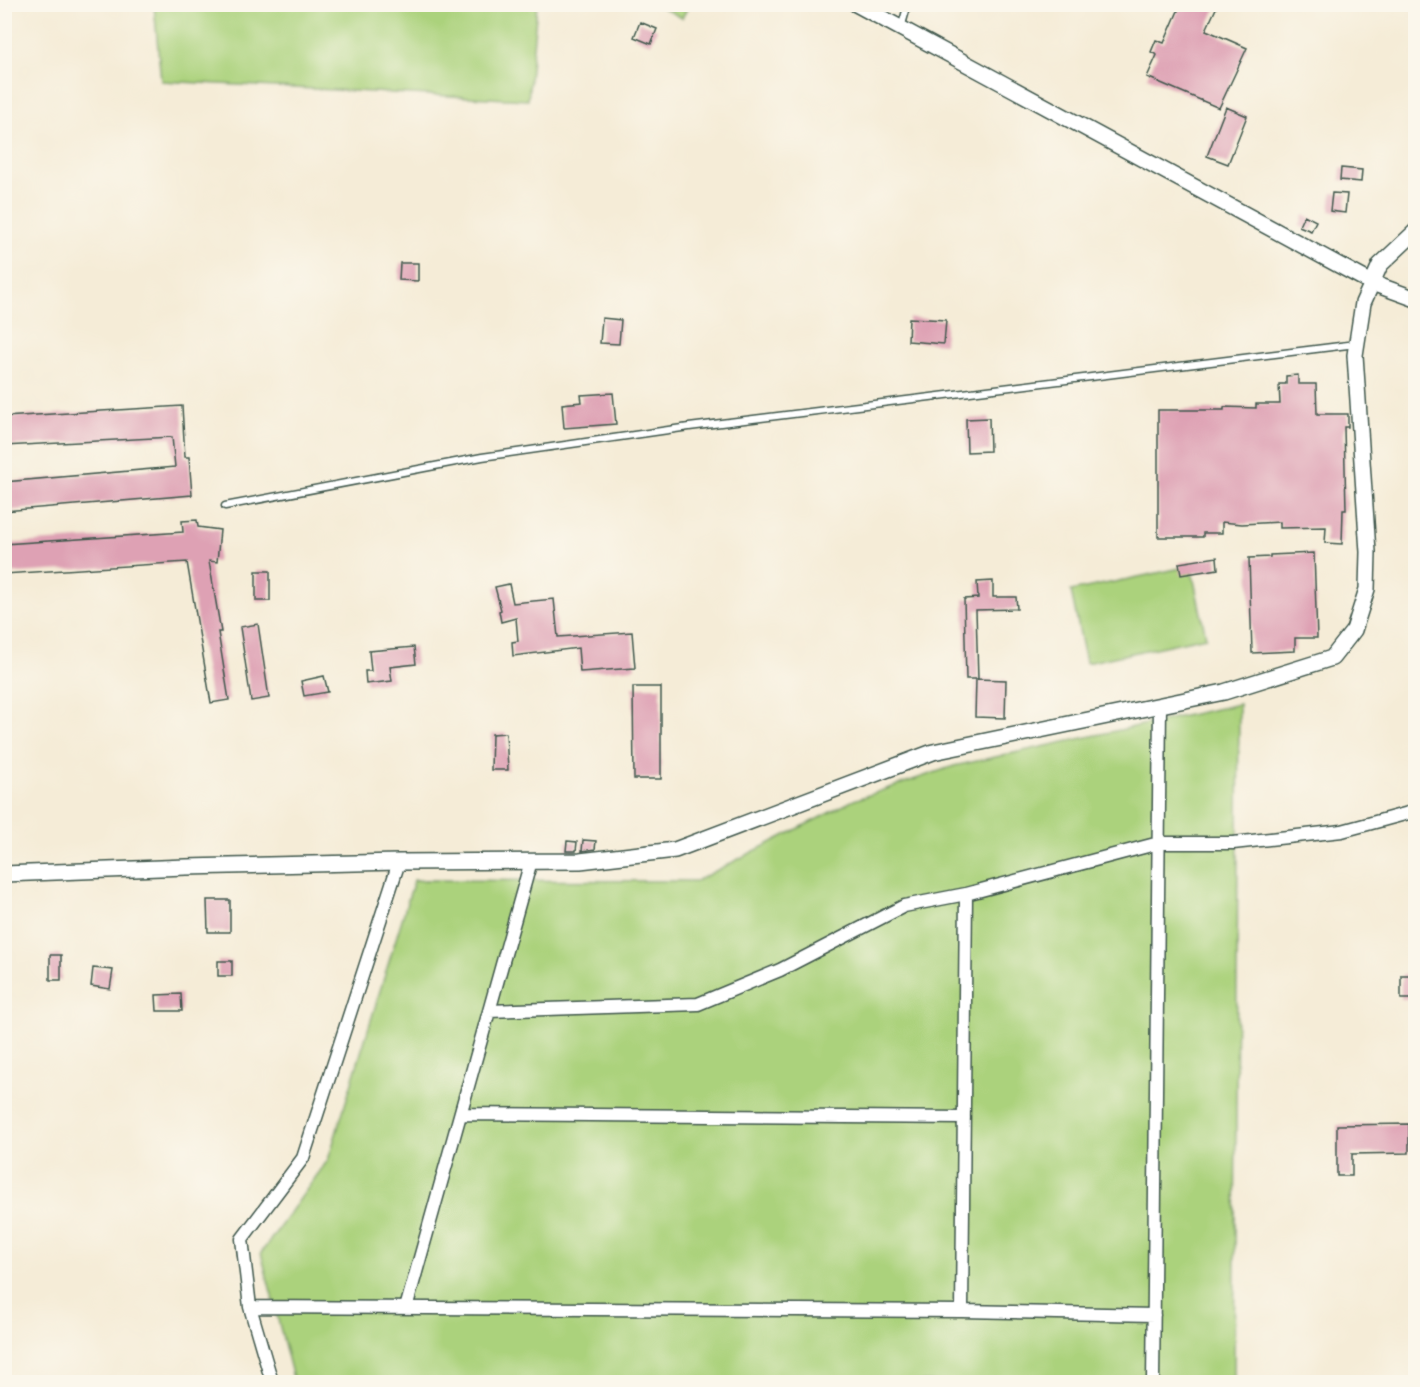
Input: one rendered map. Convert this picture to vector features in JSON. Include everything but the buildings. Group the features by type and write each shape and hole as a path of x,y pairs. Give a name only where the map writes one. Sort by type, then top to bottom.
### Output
{"street":[{"path":"856,4 1372,283 1416,299"},
{"path":"4,874 399,862 580,861 675,849 933,752 1224,692 1332,658 1354,630 1367,589 1368,552 1355,355 1363,303 1380,265 1416,231"},
{"path":"1154,1383 1160,706"},
{"path":"489,1011 698,1004 780,970 904,906 966,894 1159,843 1233,843 1342,831 1416,811"},
{"path":"406,1308 531,861"},
{"path":"272,1383 250,1308 242,1239 303,1158 399,862"},
{"path":"962,1311 966,894"},
{"path":"460,1114 964,1118"},
{"path":"250,1308 962,1311 1155,1315"}],"lane":[{"path":"901,29 908,4"},
{"path":"225,506 482,456 689,427 1357,344"}],"green space":[{"path":"154,5 537,5 528,100 161,81"},
{"path":"658,5 689,5 682,18"},
{"path":"1191,566 1206,637 1086,663 1071,591"},
{"path":"1239,704 1234,1382 294,1382 261,1253 328,1160 414,880 696,881 854,800 954,766"}]}
